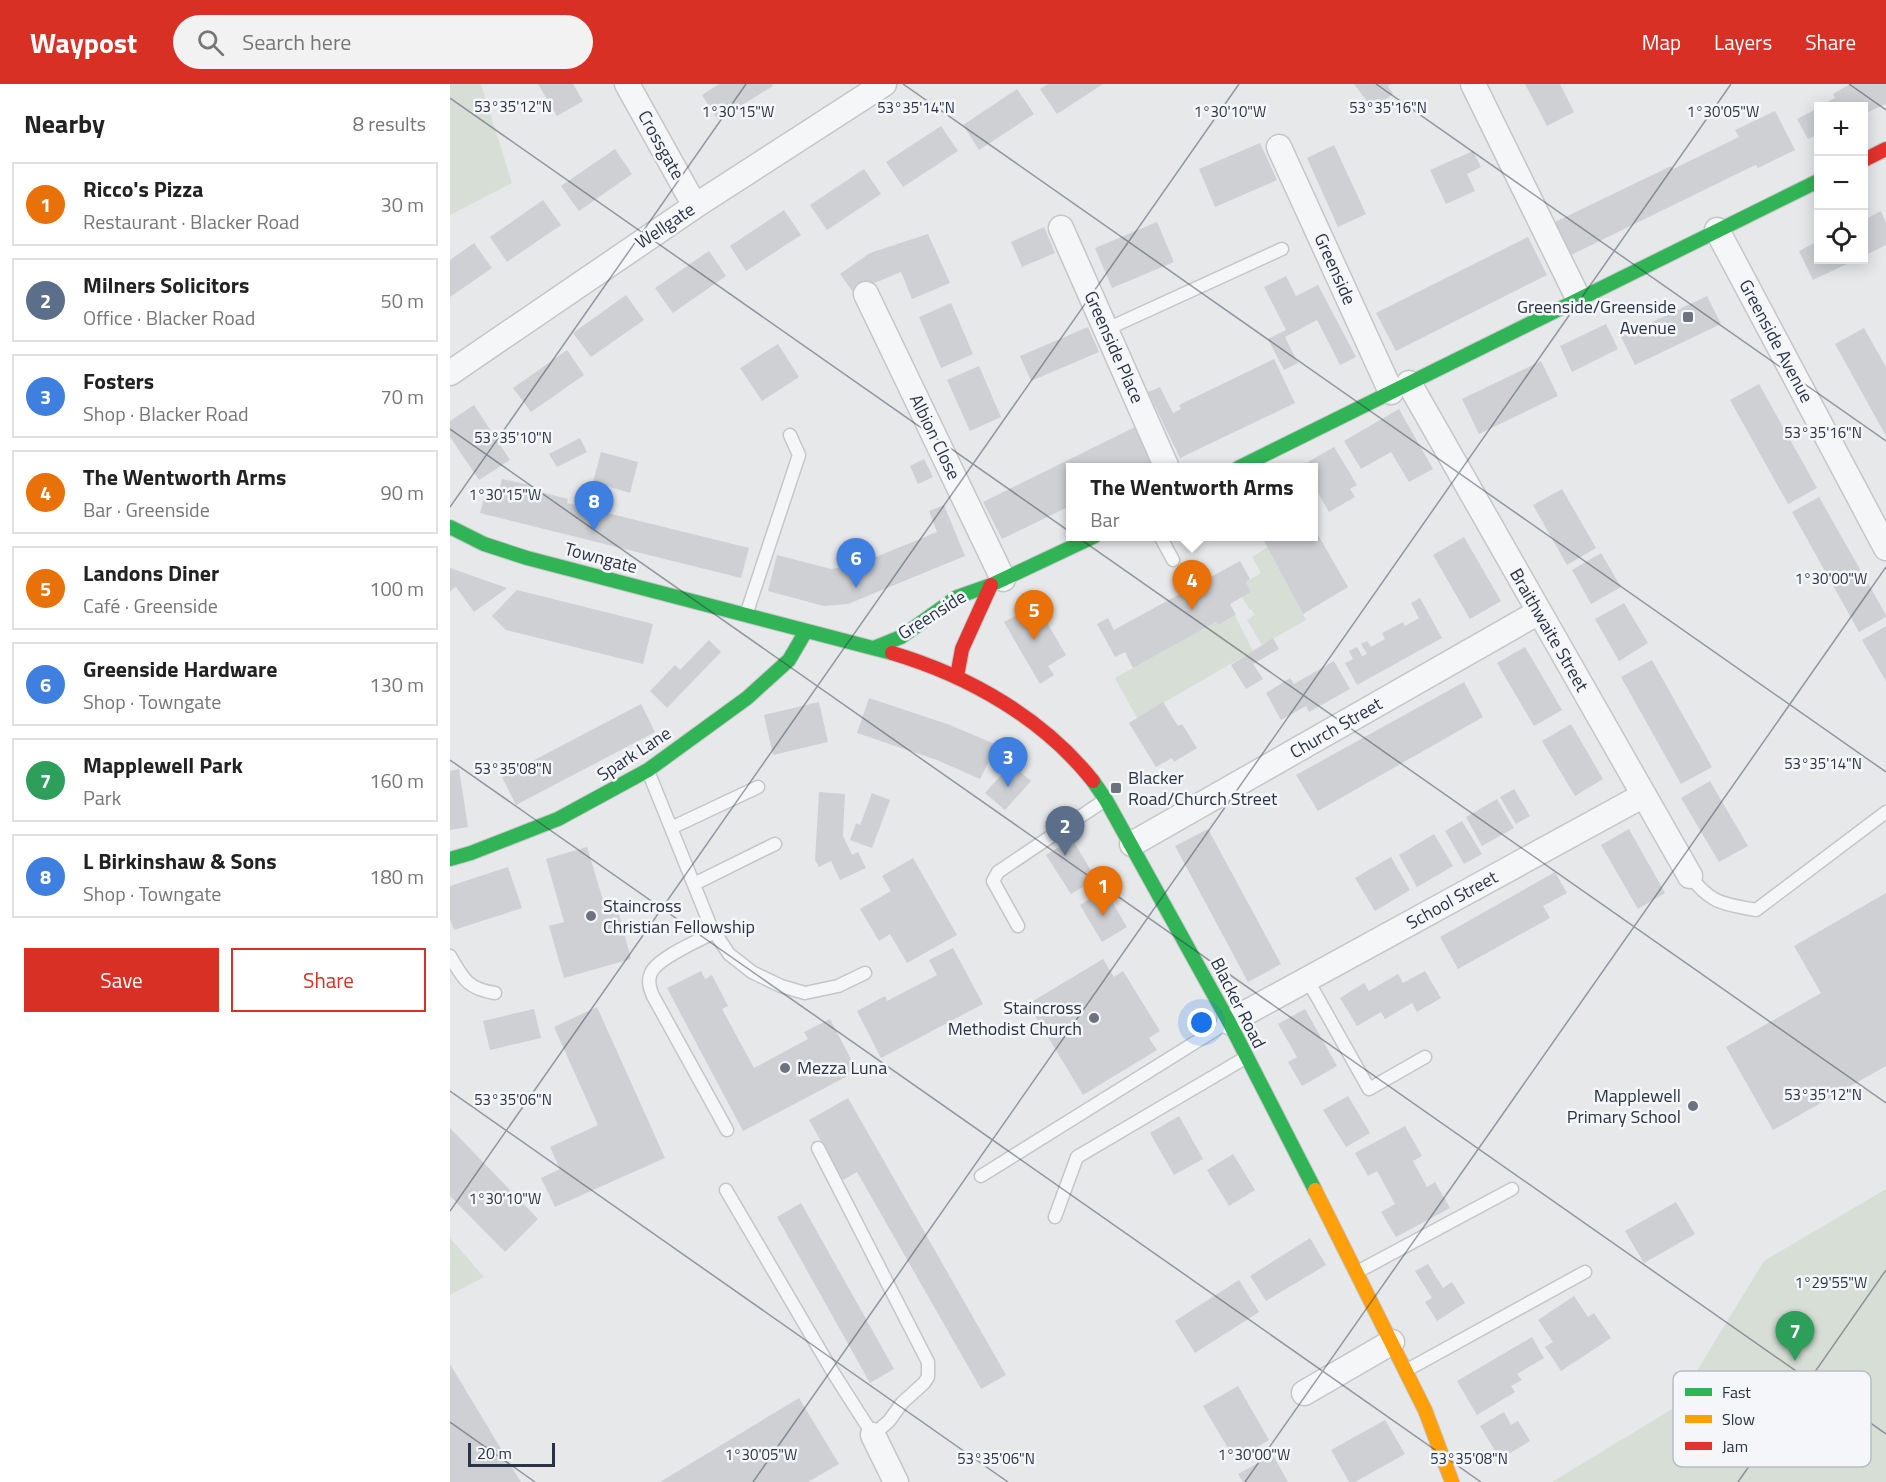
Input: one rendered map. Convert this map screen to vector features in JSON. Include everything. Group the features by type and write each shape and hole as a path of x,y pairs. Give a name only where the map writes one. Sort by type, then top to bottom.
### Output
{"main road":[{"path":"1868,158 1886,149"},
{"path":"1249,463 1814,183"},
{"name":"Towngate","path":"450,527 484,544 527,558 874,648"},
{"name":"Greenside","path":"874,648 902,637 957,597 997,582 1086,541"},
{"name":"Greenside","path":"957,676 962,649 997,582"},
{"name":"Spark Lane","path":"450,858 481,850 558,819 648,770 747,698 789,660 806,631"},
{"name":"Blacker Road","path":"874,648 957,676 1023,716 1061,745 1091,776 1132,844 1229,1022 1425,1410 1452,1482"}],"street":[{"name":"Crossgate","path":"627,84 695,206"},
{"name":"Wellgate","path":"450,373 695,206 884,84"},
{"path":"1473,84 1579,300"},
{"name":"Greenside","path":"1279,147 1400,387"},
{"name":"Greenside Place","path":"1060,228 1165,463"},
{"name":"Greenside Avenue","path":"1717,230 1886,548"},
{"name":"Albion Close","path":"866,294 997,582"},
{"name":"Braithwaite Street","path":"1400,387 1539,612 1690,876"},
{"name":"Church Street","path":"1132,844 1539,612"},
{"name":"School Street","path":"1229,1022 1644,795"},
{"path":"1304,1393 1392,1342"},
{"path":"873,1435 896,1482"}],"lane":[{"path":"1107,329 1281,249"},
{"path":"746,615 799,455 790,435"},
{"path":"1162,541 1173,560"},
{"path":"648,770 711,927 729,954 752,972 781,986 805,993 838,986 866,973"},
{"path":"671,828 758,787"},
{"path":"1018,926 993,881 998,872 1106,800"},
{"path":"1690,876 1702,892 1725,905 1756,910 1886,812"},
{"path":"694,884 775,844"},
{"path":"715,932 664,960 650,973 649,985 727,1130"},
{"path":"450,956 471,986 478,990 495,993"},
{"path":"1307,979 1369,1089 1425,1057"},
{"path":"981,1176 1229,1022"},
{"path":"1055,1217 1077,1157 1246,1057"},
{"path":"726,1190 834,1374 873,1435 924,1383 928,1377 928,1362 818,1148"},
{"path":"1356,1272 1512,1189"},
{"path":"1406,1371 1585,1272"}],"shaded area":[{"path":"450,84 481,84 512,183 450,215"},
{"path":"1268,547 1306,620 1262,645 1247,620 1255,615 1242,597 1251,592 1246,582 1261,573 1252,557"},
{"path":"1235,616 1253,651 1137,718 1115,678 1216,622 1218,625"},
{"path":"1886,1189 1886,1482 1552,1482 1673,1409 1673,1467 1871,1467 1871,1371 1697,1371 1764,1261"},
{"path":"450,1238 484,1277 450,1295"}],"building":[{"path":"538,84 573,84 583,101 557,116"},
{"path":"719,84 772,84 773,86 718,120 702,95"},
{"path":"1048,84 1103,84 1057,114 1040,89"},
{"path":"1354,84 1391,84 1388,86 1393,94 1373,109"},
{"path":"1525,84 1560,84 1574,112 1547,126"},
{"path":"1850,84 1886,84 1886,104 1868,112 1868,102 1828,102 1835,98 1833,94"},
{"path":"1017,89 1034,114 979,150 963,125"},
{"path":"1814,110 1814,136 1808,139 1797,119"},
{"path":"1775,111 1795,150 1758,168 1756,165 1745,170 1571,255 1555,222 1671,166 1673,169 1739,137 1735,130"},
{"path":"941,126 958,151 903,187 886,162"},
{"path":"1260,143 1277,180 1215,207 1199,169"},
{"path":"1334,145 1366,214 1338,227 1307,158"},
{"path":"615,149 632,174 579,211 561,186"},
{"path":"1473,151 1481,167 1467,174 1475,191 1446,204 1430,170"},
{"path":"864,169 881,194 827,230 810,205"},
{"path":"543,200 561,225 507,262 490,237"},
{"path":"784,210 801,235 746,271 730,246"},
{"path":"1881,211 1886,223 1886,245 1868,254 1868,218"},
{"path":"1157,222 1174,262 1112,288 1095,248"},
{"path":"1044,227 1055,253 1022,267 1011,242"},
{"path":"928,234 950,283 912,299 901,272 853,292 840,274 870,253"},
{"path":"1528,237 1547,275 1396,351 1376,313"},
{"path":"474,243 492,268 450,297 450,260"},
{"path":"1814,243 1814,264 1847,264 1813,280 1799,251"},
{"path":"709,251 726,276 673,313 655,288"},
{"path":"1286,276 1296,296 1318,285 1356,357 1340,365 1317,320 1285,337 1298,363 1284,370 1268,339 1286,330 1264,287"},
{"path":"626,295 644,320 591,357 573,333"},
{"path":"1707,296 1721,324 1635,365 1621,337"},
{"path":"951,303 973,354 941,368 919,317"},
{"path":"1606,324 1618,349 1572,372 1560,346"},
{"path":"1088,327 1099,352 1031,381 1020,356"},
{"path":"1864,328 1886,367 1886,436 1835,344"},
{"path":"778,344 799,377 762,401 740,368"},
{"path":"567,350 584,375 531,412 513,388"},
{"path":"1274,359 1295,403 1180,458 1148,392 1160,387 1173,413 1181,409 1179,405"},
{"path":"1541,361 1558,396 1479,434 1462,399"},
{"path":"979,366 1001,417 970,431 947,380"},
{"path":"1759,384 1817,488 1788,504 1730,400"},
{"path":"474,405 510,460 479,480 450,437 450,421"},
{"path":"1399,409 1433,469 1409,482 1391,452 1361,469 1344,441"},
{"path":"1135,427 1152,463 1066,463 1066,508 1002,539 983,502"},
{"path":"580,438 587,452 557,467 549,454"},
{"path":"1334,447 1357,485 1350,489 1355,497 1329,512 1318,493 1318,463 1306,463"},
{"path":"601,452 638,462 630,493 593,482"},
{"path":"924,459 933,477 918,484 910,466"},
{"path":"502,479 534,486 533,490 568,499 567,503 749,548 741,578 480,513 485,495 498,497"},
{"path":"1562,489 1596,548 1567,565 1533,505"},
{"path":"1819,497 1886,615 1859,632 1792,512"},
{"path":"944,505 965,556 848,604 824,606 768,591 777,555 831,569 856,565 937,532 929,511"},
{"path":"1318,535 1348,587 1303,614 1264,541 1318,541"},
{"path":"1464,537 1501,601 1470,619 1433,555"},
{"path":"1601,553 1621,587 1591,604 1572,570"},
{"path":"1240,561 1250,579 1246,582 1251,592 1230,604 1236,615 1218,625 1216,622 1133,668 1125,652 1115,657 1097,624 1108,618 1114,630"},
{"path":"450,568 507,588 474,612 456,587 450,591"},
{"path":"517,590 653,624 643,664 506,630 492,616"},
{"path":"1420,598 1442,638 1357,685 1345,663 1353,659 1349,651 1357,647 1362,656 1367,654 1361,644 1367,641 1371,647 1385,639 1382,633 1403,622 1405,626 1419,618 1411,603"},
{"path":"1624,603 1648,643 1619,661 1595,619"},
{"path":"1036,604 1066,655 1048,666 1054,675 1040,684 1004,622"},
{"path":"1886,626 1886,681 1862,640"},
{"path":"1273,638 1279,649 1253,664 1263,679 1246,689 1231,665"},
{"path":"709,640 721,652 667,708 650,691 675,665 680,670"},
{"path":"1525,647 1562,710 1534,726 1497,663"},
{"path":"1652,660 1712,767 1681,784 1621,677"},
{"path":"1334,661 1350,689 1309,712 1306,706 1281,720 1266,693 1290,678 1294,684"},
{"path":"1464,682 1483,717 1318,811 1296,775"},
{"path":"869,698 950,725 997,745 980,779 937,760 857,733"},
{"path":"819,702 828,742 773,755 764,715"},
{"path":"1163,702 1178,726 1182,724 1197,748 1174,762 1172,758 1156,767 1129,723"},
{"path":"641,704 655,732 516,805 502,777"},
{"path":"1571,724 1603,779 1575,796 1542,741"},
{"path":"1011,764 1031,781 1005,810 985,793"},
{"path":"459,769 468,827 450,830 450,771"},
{"path":"1710,781 1748,846 1719,862 1681,798"},
{"path":"1514,789 1530,816 1516,824 1500,797"},
{"path":"819,792 845,794 843,836 852,855 858,852 866,868 840,880 831,861 819,867 815,860"},
{"path":"872,793 890,800 872,848 850,840 856,823 860,825"},
{"path":"1497,799 1514,828 1482,846 1466,817"},
{"path":"1462,821 1482,854 1464,864 1445,831"},
{"path":"1208,829 1281,964 1248,982 1175,846"},
{"path":"1629,829 1665,893 1638,909 1601,845"},
{"path":"1434,834 1453,866 1417,887 1399,855"},
{"path":"1072,839 1096,879 1071,894 1046,855"},
{"name":"Staincross Christian Fellowship","path":"587,847 606,910 617,907 631,959 564,978 549,926 564,922 546,859"},
{"path":"1391,857 1410,890 1375,911 1355,878"},
{"path":"913,858 957,935 907,963 890,934 879,941 860,909 891,891 882,876"},
{"path":"508,867 522,908 454,930 450,919 450,886"},
{"path":"1555,872 1567,893 1543,906 1550,918 1458,969 1440,937"},
{"path":"1105,890 1127,927 1102,942 1080,905"},
{"path":"1886,893 1886,1066 1773,1130 1726,1047 1821,993 1794,946"},
{"path":"953,948 983,1004 881,1058 857,1011 885,996 887,1001 937,975 929,960"},
{"name":"Staincross Methodist Church","path":"1103,959 1114,977 1123,971 1160,1031 1149,1038 1157,1050 1083,1095 1028,1004"},
{"path":"701,971 705,979 712,975 728,1006 722,1009 754,1068 808,1039 804,1032 830,1019 857,1071 743,1131 667,988"},
{"path":"1425,971 1441,998 1417,1012 1412,1003 1385,1019 1381,1012 1357,1026 1340,998 1364,983 1369,991 1398,974 1403,983"},
{"path":"597,1007 665,1158 555,1207 541,1178 560,1169 550,1147 598,1125 554,1027"},
{"path":"534,1009 541,1038 490,1050 483,1021"},
{"path":"1305,1009 1337,1066 1302,1086 1288,1062 1297,1057 1278,1024"},
{"path":"1348,1096 1370,1133 1346,1147 1323,1110"},
{"path":"848,1098 1006,1375 981,1389 857,1172 843,1180 809,1120"},
{"path":"1179,1116 1203,1159 1174,1175 1150,1133"},
{"path":"1405,1126 1422,1156 1413,1161 1427,1187 1435,1182 1450,1208 1396,1237 1381,1212 1395,1204 1377,1171 1368,1176 1355,1153"},
{"path":"450,1128 538,1219 505,1252 450,1196"},
{"path":"1233,1154 1255,1190 1229,1206 1207,1170"},
{"path":"1676,1202 1695,1234 1644,1263 1625,1231"},
{"path":"801,1203 894,1369 870,1383 777,1217"},
{"path":"1310,1238 1326,1265 1266,1301 1250,1276"},
{"path":"1428,1264 1443,1288 1452,1282 1465,1303 1437,1321 1425,1302 1432,1298 1415,1271"},
{"path":"1239,1280 1259,1312 1195,1353 1175,1321"},
{"path":"1574,1296 1588,1317 1594,1313 1611,1338 1561,1371 1545,1347 1553,1342 1538,1320"},
{"path":"1532,1337 1544,1358 1517,1374 1522,1380 1511,1386 1515,1392 1477,1415 1457,1381"},
{"path":"450,1364 521,1482 450,1482"},
{"path":"1238,1386 1269,1440 1235,1460 1203,1406"},
{"path":"799,1398 839,1464 808,1482 660,1482"},
{"path":"1504,1412 1511,1425 1518,1421 1530,1441 1500,1459 1480,1426"},
{"path":"1385,1420 1405,1454 1355,1482 1349,1482 1331,1450"},
{"path":"1273,1455 1288,1482 1243,1482 1238,1474"}],"traffic: fast":[{"path":"1248,463 1814,183"},
{"path":"450,527 484,544 527,558 892,653"},
{"path":"874,648 901,637 957,597 991,585 1084,541"},
{"path":"450,859 558,819 648,770 747,698 789,660 806,631"},
{"path":"1093,781 1106,800 1229,1022 1315,1190"}],"traffic: slow":[{"path":"1315,1190 1425,1410 1452,1482"}],"traffic: jam":[{"path":"1868,158 1886,149"},
{"path":"957,676 962,649 991,585"},
{"path":"892,653 949,674 1003,702 1051,738 1093,781"}],"place":[{"name":"Greenside/Greenside Avenue","path":"1688,317"},
{"name":"L Birkinshaw & Sons","path":"594,531"},
{"name":"Greenside Hardware","path":"856,588"},
{"name":"The Wentworth Arms","path":"1192,610"},
{"name":"Landons Diner","path":"1034,640"},
{"name":"Fosters","path":"1008,787"},
{"name":"Blacker Road/Church Street","path":"1116,788"},
{"name":"Milners Solicitors","path":"1065,856"},
{"name":"Staincross Christian Fellowship","path":"591,916"},
{"name":"Ricco's Pizza","path":"1103,916"},
{"name":"Staincross Methodist Church","path":"1094,1018"},
{"name":"Mezza Luna","path":"785,1068"},
{"name":"Mapplewell Primary School","path":"1693,1106"},
{"name":"Mapplewell Park","path":"1795,1361"}]}
